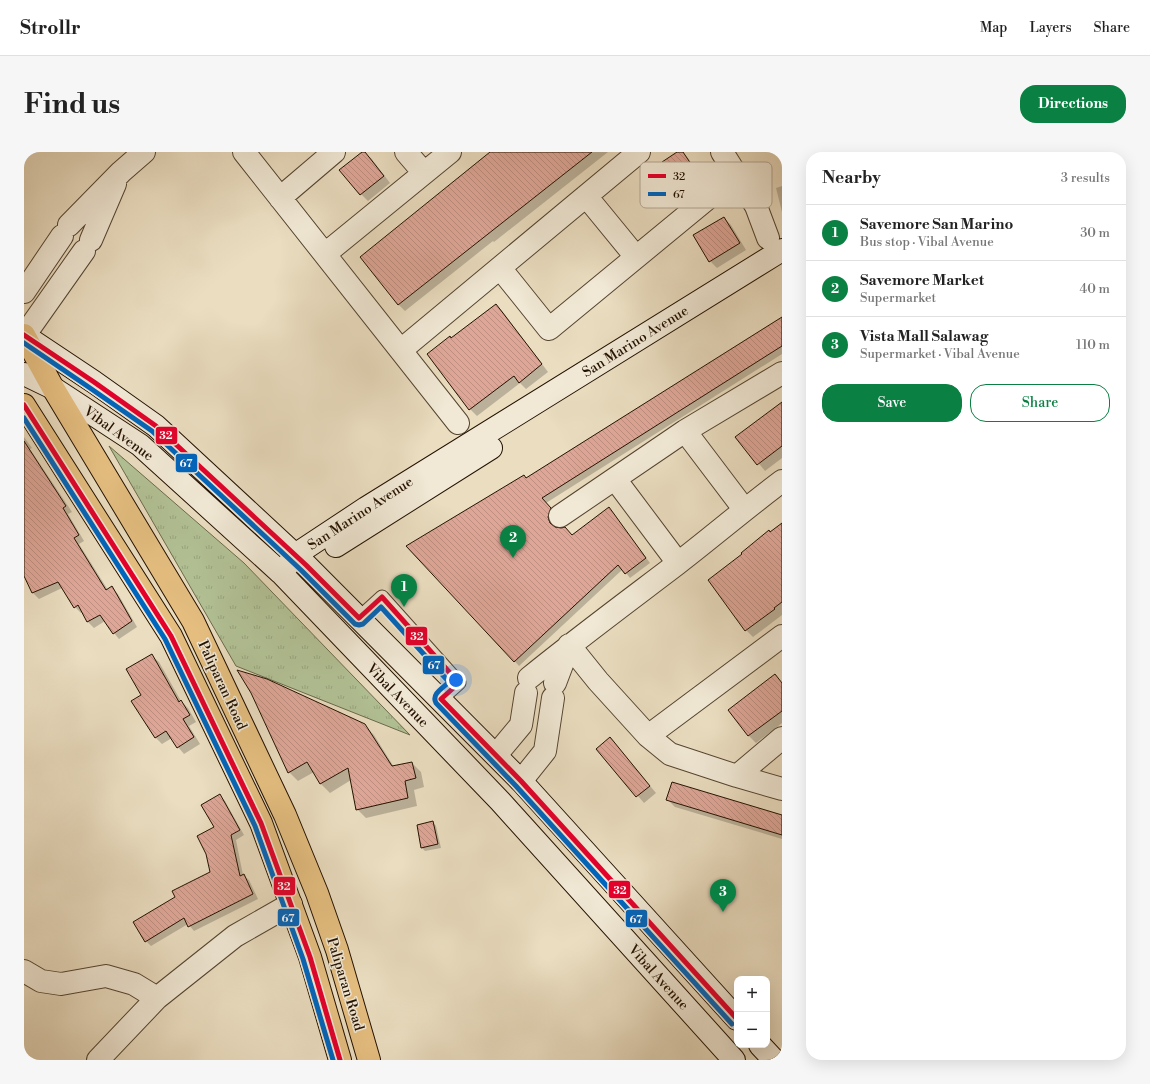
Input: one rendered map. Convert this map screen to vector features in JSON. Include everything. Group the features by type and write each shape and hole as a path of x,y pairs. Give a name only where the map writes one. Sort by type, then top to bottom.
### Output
{"main road":[{"name":"Paliparan Road","path":"24,336 53,388 193,621 285,815 320,900 337,950 369,1060"},
{"name":"Paliparan Road","path":"24,405 171,636 261,823 310,957 340,1060"}],"street":[{"path":"24,292 65,231 121,172 144,152"},
{"path":"244,152 458,423"},
{"path":"280,198 334,152"},
{"path":"406,152 424,174"},
{"path":"325,254 450,152"},
{"path":"401,350 639,152"},
{"path":"722,152 728,162"},
{"path":"24,336 87,245 121,172"},
{"path":"586,196 636,257"},
{"path":"500,268 549,329 696,208"},
{"path":"757,208 775,244"},
{"name":"San Marino Avenue","path":"301,560 366,508 775,244"},
{"name":"San Marino Avenue","path":"281,573 782,266"},
{"name":"Vibal Avenue","path":"24,336 94,382 156,426 301,560 521,781 734,1016"},
{"path":"560,516 685,431 782,373"},
{"name":"Vibal Avenue","path":"24,374 53,388 140,445 281,573 500,801 734,1060"},
{"path":"685,431 744,509"},
{"path":"615,479 678,563"},
{"path":"462,761 489,748 521,725 528,686 569,645 678,563 744,509 782,481"},
{"path":"648,736 782,636"},
{"path":"521,781 545,751 554,691 569,645"},
{"path":"569,645 598,681 648,736 670,754 782,789"},
{"path":"737,776 782,738"},
{"path":"98,1060 157,998 234,936 291,904"},
{"path":"24,971 41,981 61,984 106,976 134,984 157,998"},
{"path":"763,1048 774,1060"}],"lane":[{"path":"359,618 382,597 459,683 441,699"}],"green space":[{"path":"109,446 244,563 410,735 236,666"}],"building":[{"path":"362,152 365,152 384,176 360,195 339,170"},
{"path":"490,152 592,152 398,305 360,257"},
{"path":"677,152 683,152 690,162 662,162"},
{"path":"724,217 740,243 709,262 693,235"},
{"path":"496,304 542,364 519,383 514,376 469,410 427,354"},
{"path":"782,317 782,346 542,498 551,508 548,517 550,523 555,527 565,527 572,535 609,507 646,558 625,574 618,565 514,662 406,546 524,475 526,478"},
{"path":"782,402 782,446 757,465 735,437"},
{"path":"24,441 66,506 63,508 79,535 74,538 106,590 112,586 132,621 113,634 100,615 87,622 78,605 74,608 58,582 32,593 24,576"},
{"path":"782,523 782,602 745,631 708,580 742,554 741,553 769,530 770,532"},
{"path":"152,654 179,702 181,700 190,715 183,719 194,737 177,748 166,731 155,738 131,701 141,695 126,669"},
{"path":"237,670 267,679 365,724 392,766 412,762 416,778 405,781 408,798 356,810 348,768 320,784 307,762 288,773 251,693"},
{"path":"775,674 782,683 782,711 748,736 728,710"},
{"path":"610,737 650,786 636,797 596,749"},
{"path":"672,782 782,815 782,835 666,800"},
{"path":"220,794 240,830 231,835 240,876 244,874 253,894 188,927 184,918 145,942 133,922 175,897 172,891 210,872 206,854 197,836 214,827 201,805"},
{"path":"433,821 438,844 421,848 417,825"}],"transit line":[{"name":"32","path":"24,335 156,426 306,565 359,618 382,597 459,683 441,699 521,781 734,1016"},
{"name":"67","path":"24,343 152,431 301,570 355,624 363,624 381,607 449,682 436,694 436,703 516,786 732,1024"},
{"name":"32","path":"24,405 171,636 261,823 310,957 340,1060"},
{"name":"67","path":"24,418 165,639 255,826 303,959 333,1060"}],"place":[{"name":"Savemore Market","path":"513,558"},
{"name":"Savemore San Marino","path":"404,607"},
{"name":"Vista Mall Salawag","path":"723,912"}]}
